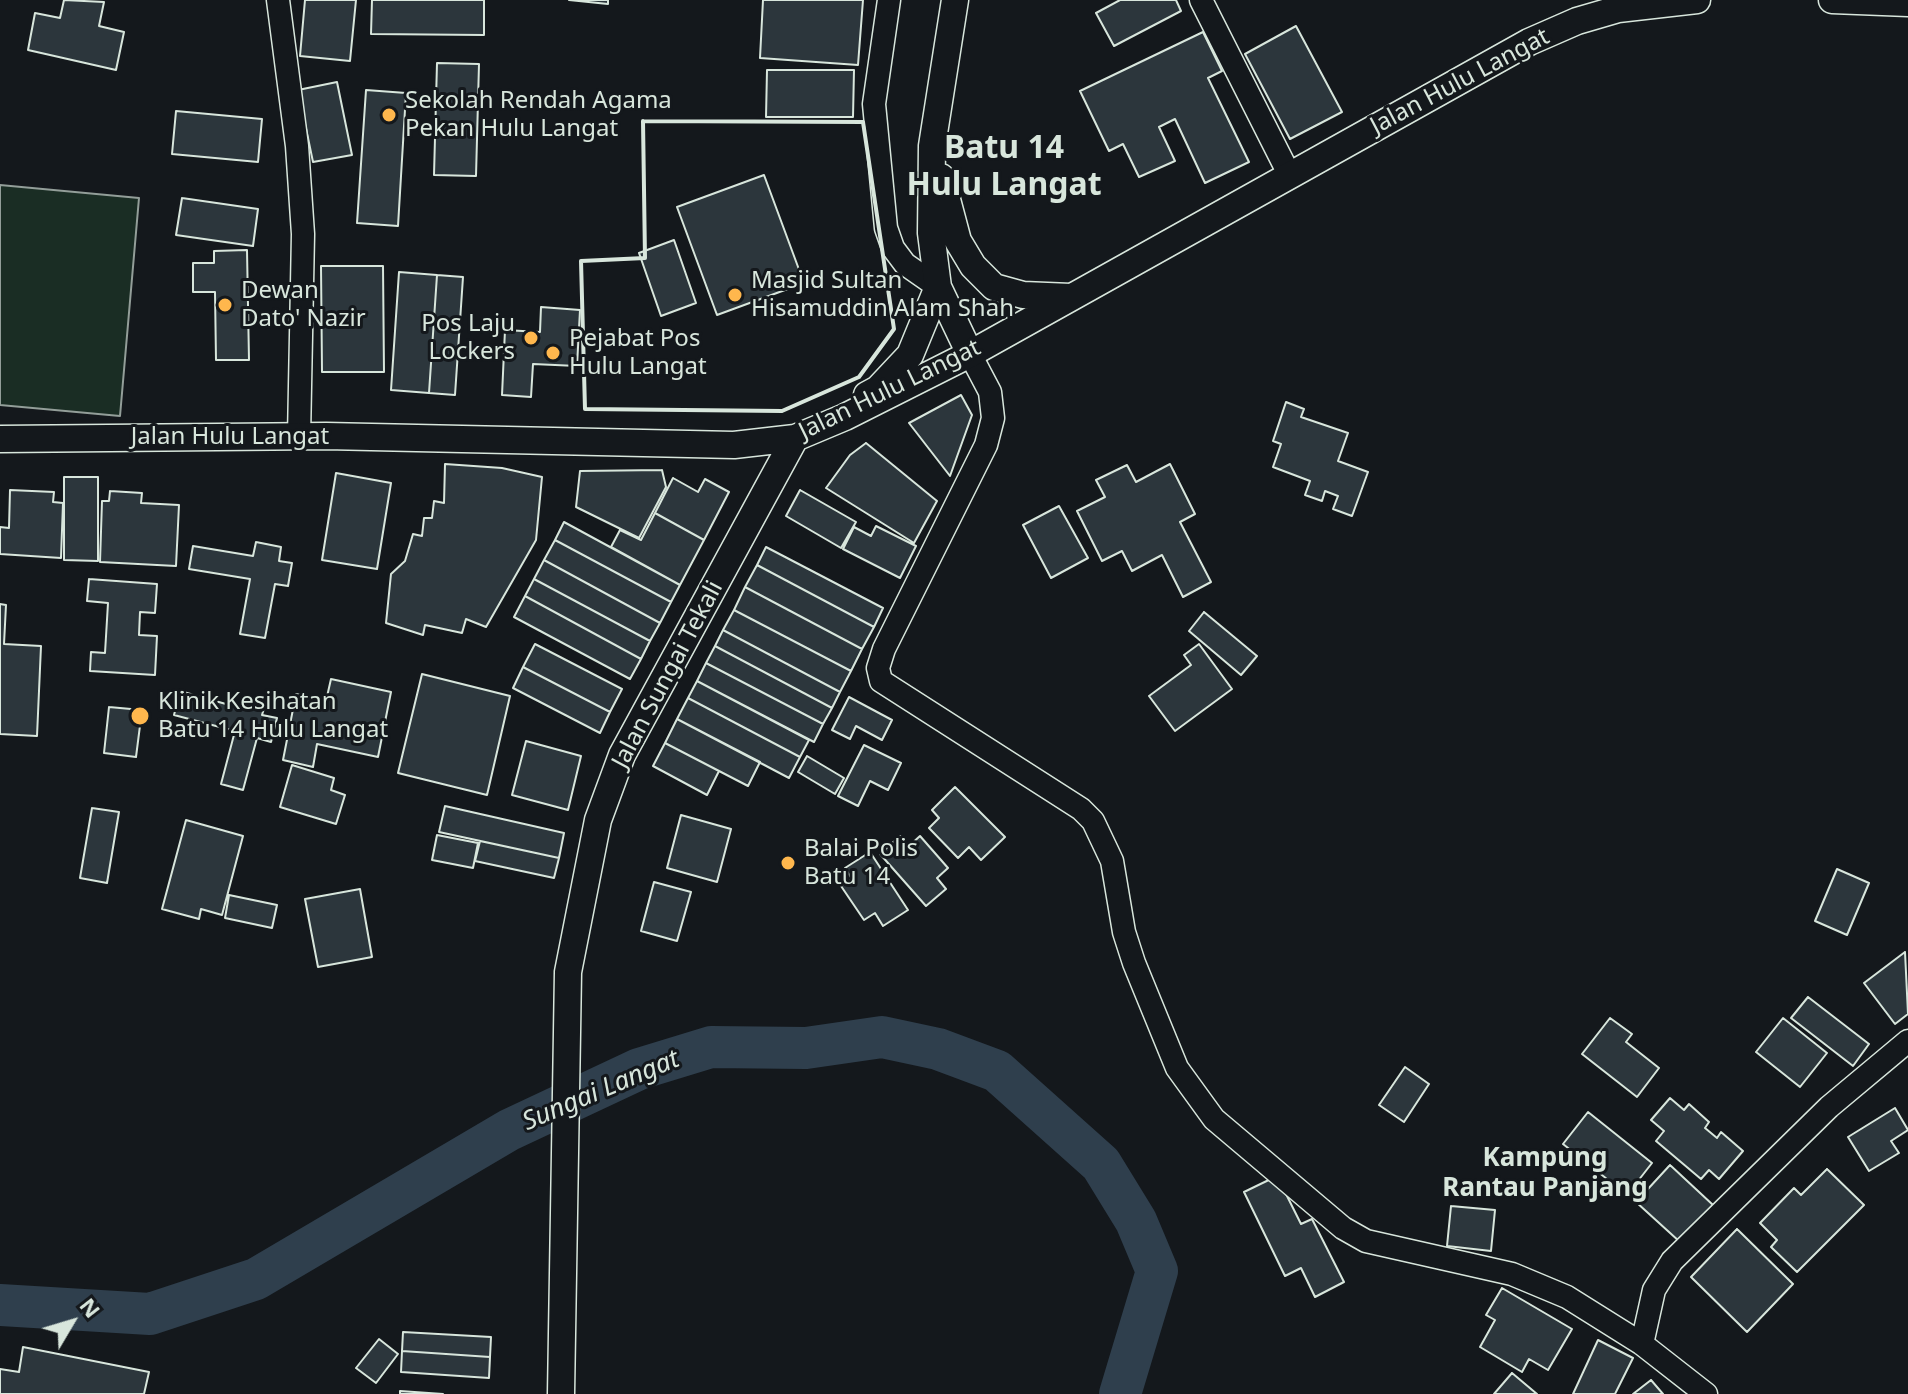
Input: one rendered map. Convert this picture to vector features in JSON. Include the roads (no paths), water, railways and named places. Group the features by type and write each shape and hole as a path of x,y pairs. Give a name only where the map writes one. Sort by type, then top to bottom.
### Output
{"street":[{"path":"278,0 297,146 303,234 299,437"},
{"path":"889,0 874,104 886,228 893,248 905,264 938,287"},
{"path":"955,0 932,146 931,233 938,287 990,392 993,418 986,445 884,649 878,668 881,681 1081,809 1093,821 1112,861 1124,932 1134,963 1177,1068 1214,1119 1343,1228 1366,1241 1512,1274 1567,1297 1642,1344 1706,1394"},
{"path":"1201,0 1290,176"},
{"name":"Jalan Hulu Langat","path":"0,439 299,437 734,445 795,438 845,417 970,354 1529,42 1577,21 1618,9 1697,0"},
{"path":"1832,0 1908,3"},
{"path":"932,146 958,241 973,266 994,287 1023,295 1071,297"},
{"path":"795,438 878,389 910,355 938,287"},
{"name":"Jalan Sungai Tekali","path":"561,1394 565,1306 568,972 598,820 622,755 795,438"},
{"path":"1642,1344 1654,1290 1672,1261 1829,1107 1908,1041"}],"waterway":[{"name":"Sungai Langat","path":"0,1305 150,1314 256,1279 509,1130 639,1069 711,1047 806,1048 882,1037 938,1049 997,1071 1101,1164 1136,1221 1157,1271 1120,1394"}],"place":[{"name":"Sekolah Rendah Agama Pekan Hulu Langat","path":"389,115"},
{"name":"Masjid Sultan Hisamuddin Alam Shah","path":"735,295"},
{"name":"Dewan Dato' Nazir","path":"225,305"},
{"name":"Pos Laju Lockers","path":"531,338"},
{"name":"Pejabat Pos Hulu Langat","path":"553,353"},
{"name":"Klinik Kesihatan Batu 14 Hulu Langat","path":"140,716"},
{"name":"Balai Polis Batu 14","path":"788,863"}],"district":[{"name":"Batu 14 Hulu Langat","path":"1004,168"},
{"name":"Kampung Rantau Panjang","path":"1545,1174"}]}
